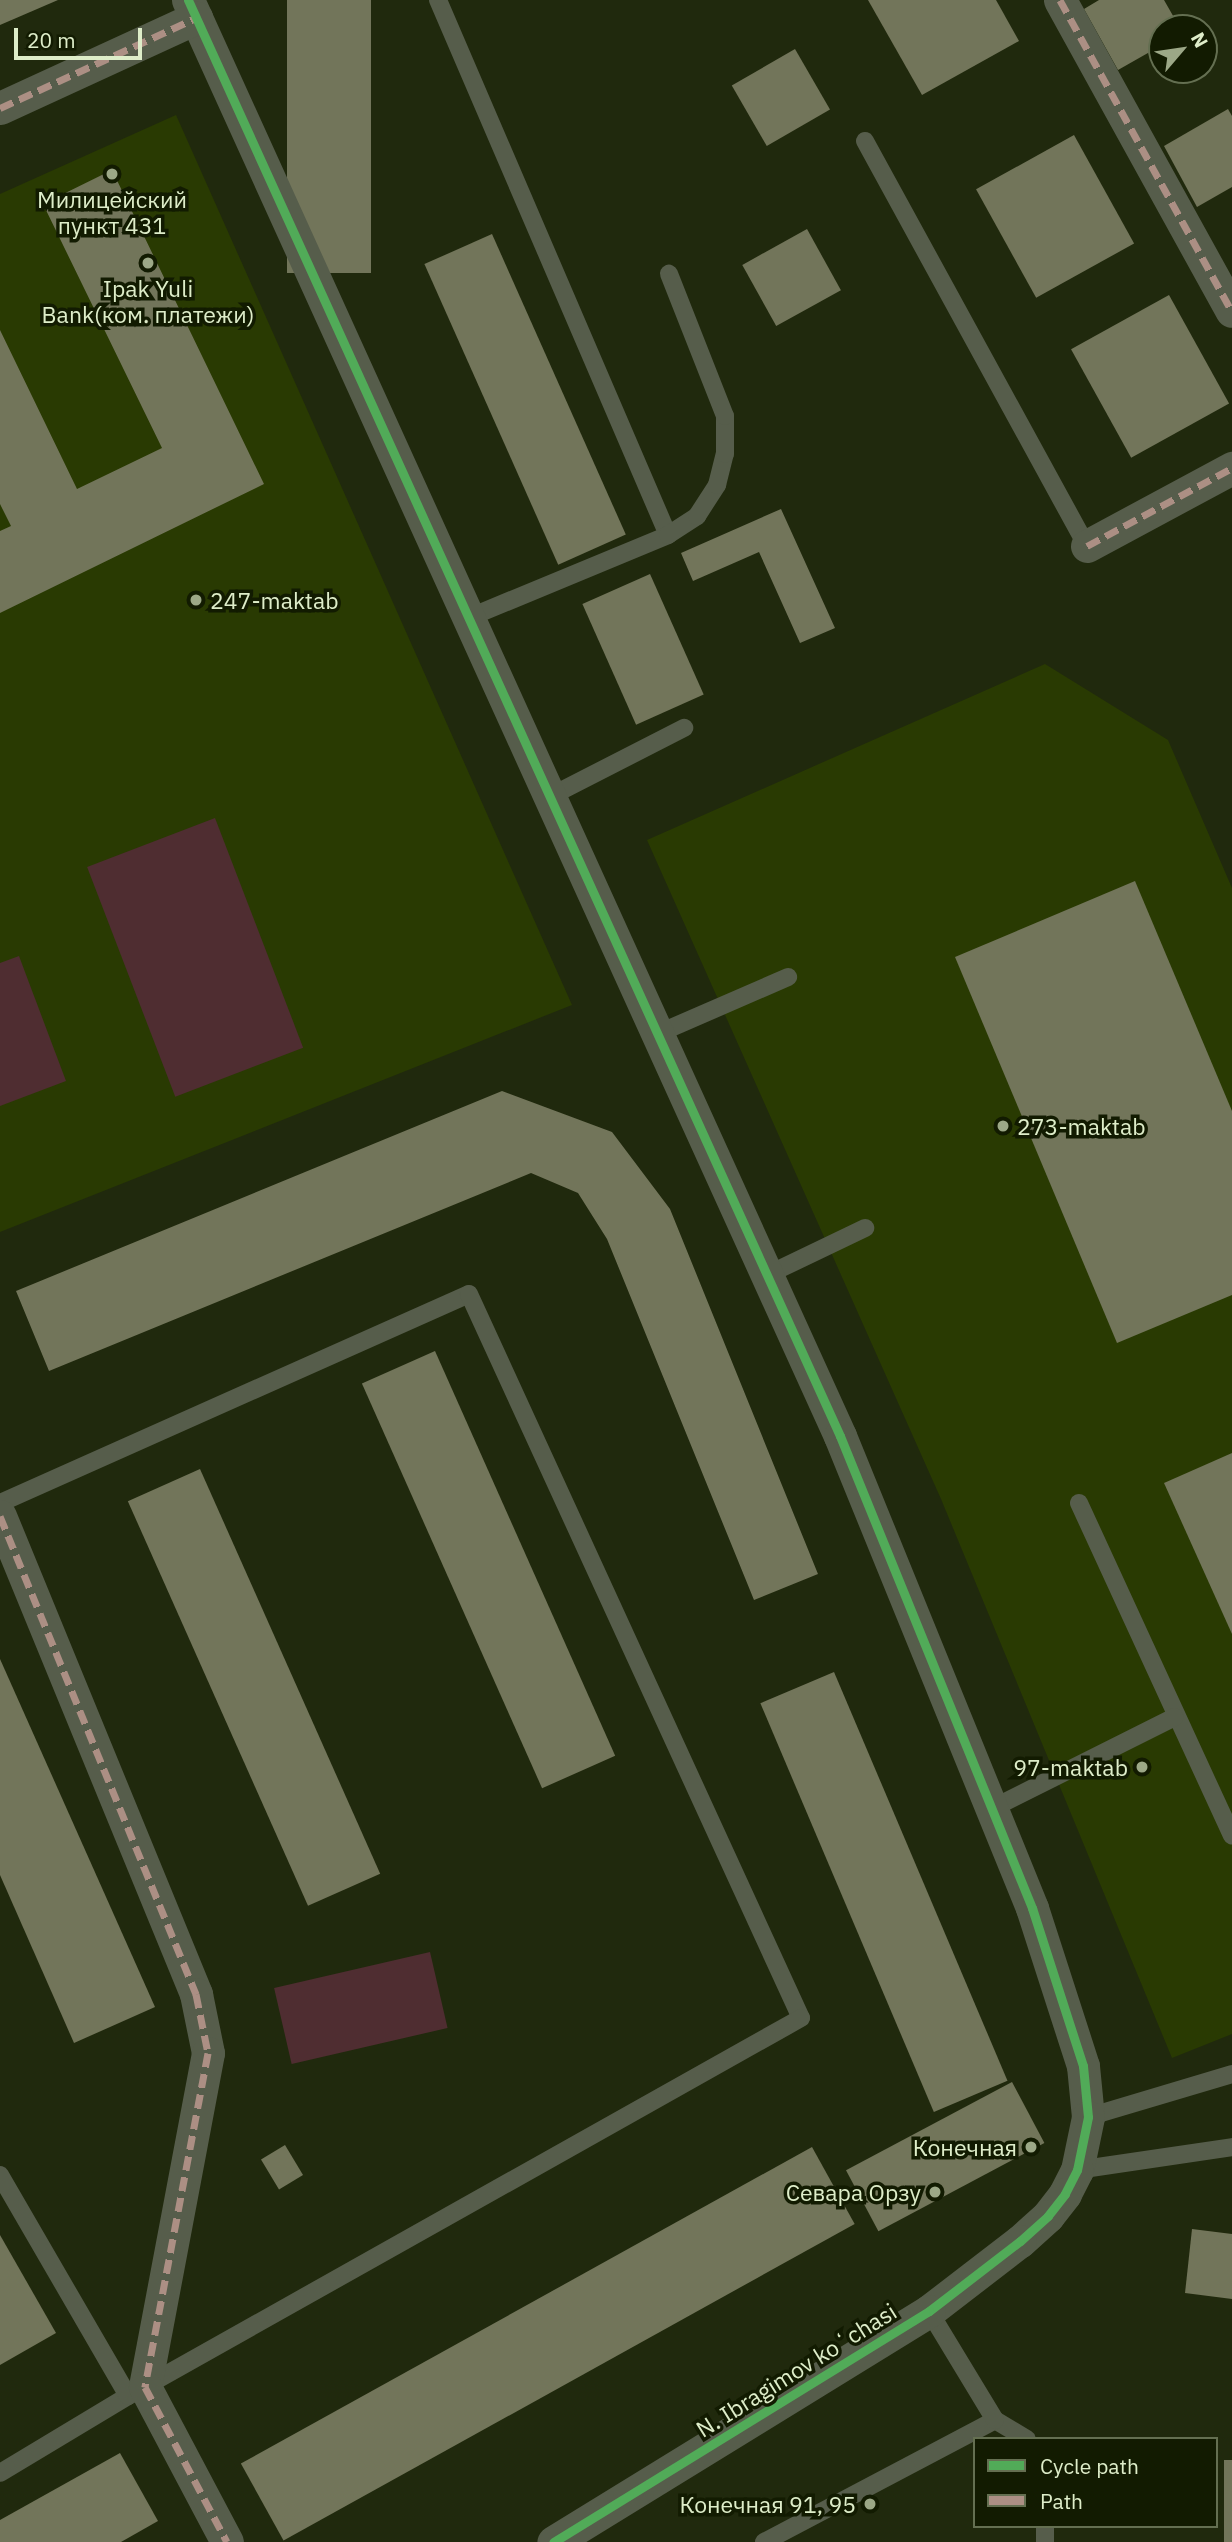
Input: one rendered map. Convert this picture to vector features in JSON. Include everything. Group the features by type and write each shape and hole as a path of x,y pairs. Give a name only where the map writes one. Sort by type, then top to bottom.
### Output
{"street":[{"path":"1060,0 1232,311"},
{"path":"0,108 192,9"},
{"name":"N. Ibragimov koʻchasi","path":"192,9 840,1436 1032,1908 1083,2066 1088,2118 1077,2170 1065,2194 1048,2216 991,2266 929,2311 553,2542"},
{"path":"1087,546 1232,468"},
{"path":"0,1516 196,1994 208,2053 137,2392 227,2542"}],"lane":[{"path":"438,0 668,535"},
{"path":"864,141 1087,546"},
{"path":"468,618 668,535 697,516 717,485 725,454 725,416 669,274"},
{"path":"549,797 684,728"},
{"path":"657,1034 788,977"},
{"path":"767,1275 865,1228"},
{"path":"0,1503 469,1294 801,2018 137,2392 0,2473"},
{"path":"1079,1503 1175,1717 1232,1835"},
{"path":"993,1808 1175,1717"},
{"path":"1088,2118 1232,2074"},
{"path":"1077,2170 1232,2147"},
{"path":"0,2175 137,2392"},
{"path":"929,2311 995,2420 1024,2437"},
{"path":"764,2542 995,2420"}],"shaded area":[{"name":"247-maktab","path":"176,115 572,1005 0,1232 0,194"},
{"name":"273-maktab","path":"1045,664 1168,740 1232,888 1232,2034 1172,2058 941,1499 647,840"},
{"path":"215,818 303,1048 175,1097 87,867"},
{"path":"19,956 66,1081 0,1106 0,963"},
{"path":"430,1952 448,2028 292,2064 274,1988"}],"building":[{"path":"0,0 58,0 0,25"},
{"path":"287,0 371,0 371,273 287,273"},
{"path":"868,0 996,0 1019,41 922,95"},
{"path":"1099,0 1164,0 1172,14 1148,14 1148,53 1118,70 1084,9"},
{"path":"795,49 830,110 767,146 732,86"},
{"path":"1228,109 1232,116 1232,187 1197,207 1164,146"},
{"path":"1074,135 1134,243 1036,298 976,189"},
{"path":"112,170 264,484 0,613 0,531 11,526 0,504 0,330 77,489 162,448 43,204"},
{"path":"807,229 841,290 776,326 742,265"},
{"path":"492,234 626,535 558,565 424,264"},
{"path":"1169,295 1229,403 1131,458 1071,349"},
{"path":"781,509 835,628 800,643 759,552 693,581 681,553"},
{"path":"650,574 704,695 636,725 582,604"},
{"path":"1135,881 1232,1111 1232,1295 1117,1343 955,957"},
{"path":"502,1091 612,1132 670,1209 818,1574 754,1600 607,1239 578,1193 531,1173 49,1371 16,1291"},
{"path":"435,1351 615,1756 542,1788 362,1384"},
{"path":"1232,1453 1232,1634 1164,1483"},
{"path":"200,1469 380,1874 308,1906 128,1501"},
{"path":"0,1659 155,2007 74,2043 0,1875"},
{"path":"834,1672 1007,2081 934,2112 760,1703"},
{"path":"1012,2082 1044,2143 878,2231 846,2170"},
{"path":"285,2145 303,2175 279,2189 261,2159"},
{"path":"812,2147 855,2224 284,2541 241,2464"},
{"path":"1192,2229 1232,2234 1232,2299 1185,2293"},
{"path":"0,2235 56,2333 0,2365"},
{"path":"120,2453 158,2521 121,2542 0,2542 0,2520"},
{"path":"1224,2460 1232,2460 1232,2542 1224,2542"}],"marked path":[{"path":"1060,0 1232,311"},
{"path":"0,108 196,18"},
{"path":"1087,546 1232,468"},
{"path":"0,1516 196,1994 208,2053 145,2387 227,2542"}],"cycle path":[{"path":"188,0 840,1436 1032,1908 1083,2066 1088,2117 1077,2170 1065,2194 1048,2216 929,2311 553,2542"}],"place":[{"name":"Милицейский пункт 431","path":"112,174"},
{"name":"Ipak Yuli Bank(ком. платежи)","path":"148,263"},
{"name":"247-maktab","path":"196,600"},
{"name":"273-maktab","path":"1003,1126"},
{"name":"97-maktab","path":"1142,1767"},
{"name":"Конечная","path":"1031,2147"},
{"name":"Севара Орзу","path":"935,2192"},
{"name":"Конечная 91, 95","path":"870,2504"}]}
